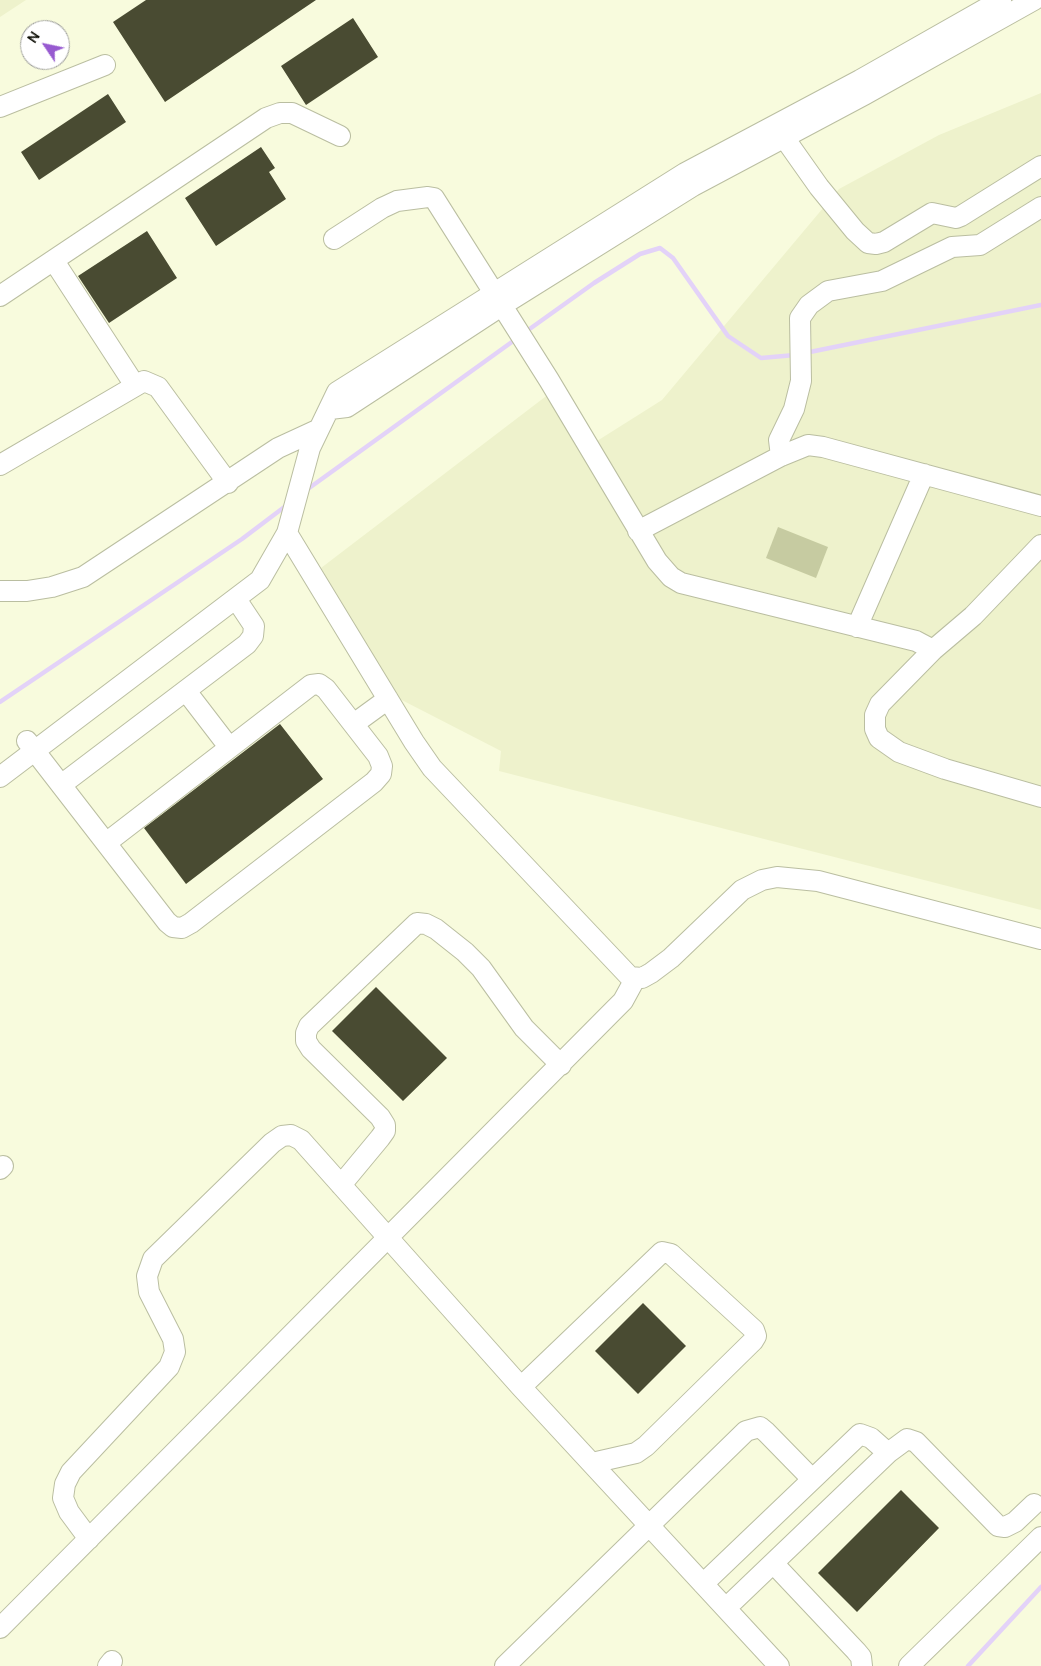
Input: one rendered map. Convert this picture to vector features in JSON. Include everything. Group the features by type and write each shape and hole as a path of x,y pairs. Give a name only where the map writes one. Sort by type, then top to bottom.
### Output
{"street":[{"path":"0,762 31,746 260,580 290,526 301,478 317,430 330,409 347,407 658,206 860,80 1001,0"},
{"path":"780,131 1034,0"},
{"path":"0,107 105,65"},
{"path":"0,296 266,118 280,113 292,113 340,136"},
{"path":"780,131 825,194 855,231 868,243 884,242 932,213 956,218 1039,169"},
{"path":"334,239 382,208 397,202 428,197 434,198 503,307 663,570 681,582 857,627 916,640 933,650"},
{"path":"781,456 779,440 799,395 802,362 800,318 821,295 836,289 882,281 957,246 980,245 1041,207"},
{"path":"956,218 952,235 957,246"},
{"path":"54,261 134,384"},
{"path":"0,464 134,384 144,381 158,388 228,483"},
{"path":"0,591 27,591 52,587 83,577 228,483 278,448 317,430"},
{"path":"638,531 781,456 808,445 823,447 1041,506"},
{"path":"857,627 924,474"},
{"path":"290,526 388,699 432,768 624,972 635,979"},
{"path":"1041,545 973,616 933,650 880,704 875,715 875,728 879,738 898,752 945,769 1041,797"},
{"path":"0,777 31,746 252,569 266,568"},
{"path":"61,785 247,644 253,636 254,626 236,599"},
{"path":"31,746 166,922 173,928 182,928 222,900 380,774 382,766 378,756 355,723 326,689 319,684 311,685 106,843"},
{"path":"186,690 229,747"},
{"path":"355,723 388,699"},
{"path":"0,1628 561,1065 623,1001 635,979 651,973 671,958 742,890 762,880 777,877 818,881 1041,939"},
{"path":"341,1185 385,1132 386,1125 311,1049 306,1041 306,1033 309,1026 417,923 436,928 465,952 481,968 524,1028 561,1065"},
{"path":"89,1539 69,1512 62,1498 65,1484 71,1472 169,1367 176,1352 173,1339 148,1292 147,1276 153,1259 272,1143 282,1136 291,1135 301,1140 521,1387 779,1666"},
{"path":"521,1387 662,1252 671,1254 754,1330 756,1336 753,1341 646,1446 636,1454 592,1463"},
{"path":"505,1666 650,1527 746,1431 753,1427 760,1427 812,1479"},
{"path":"703,1584 860,1434 872,1438 888,1453"},
{"path":"726,1608 888,1453 907,1439 916,1442 998,1526 1005,1527 1015,1522 1034,1504"},
{"path":"909,1666 1041,1537"},
{"path":"773,1563 856,1651 861,1657 862,1666"}],"shaded area":[{"path":"0,0 26,0 0,17"},
{"path":"1041,93 1041,910 499,771 501,751 392,695 321,568 562,384 597,441 662,400 839,189 939,135"},
{"path":"778,527 828,547 816,578 766,558"}],"building":[{"path":"146,0 316,0 165,102 113,22"},
{"path":"353,18 378,57 306,105 281,66"},
{"path":"108,94 126,122 39,180 21,152"},
{"path":"261,147 275,168 269,172 286,199 216,246 185,198"},
{"path":"147,231 177,278 109,323 78,276"},
{"path":"280,724 323,779 186,884 144,828"},
{"path":"376,987 447,1058 403,1101 332,1031"},
{"path":"643,1303 686,1346 638,1394 595,1351"},
{"path":"901,1490 939,1528 857,1612 818,1573"}],"waterway":[{"path":"524,333 594,283 640,254 660,248 673,258 728,336 761,358 795,355"},
{"path":"805,353 1041,305"},
{"path":"305,491 516,339"},
{"path":"0,702 242,539 287,505"},
{"path":"968,1666 1041,1587"}]}
